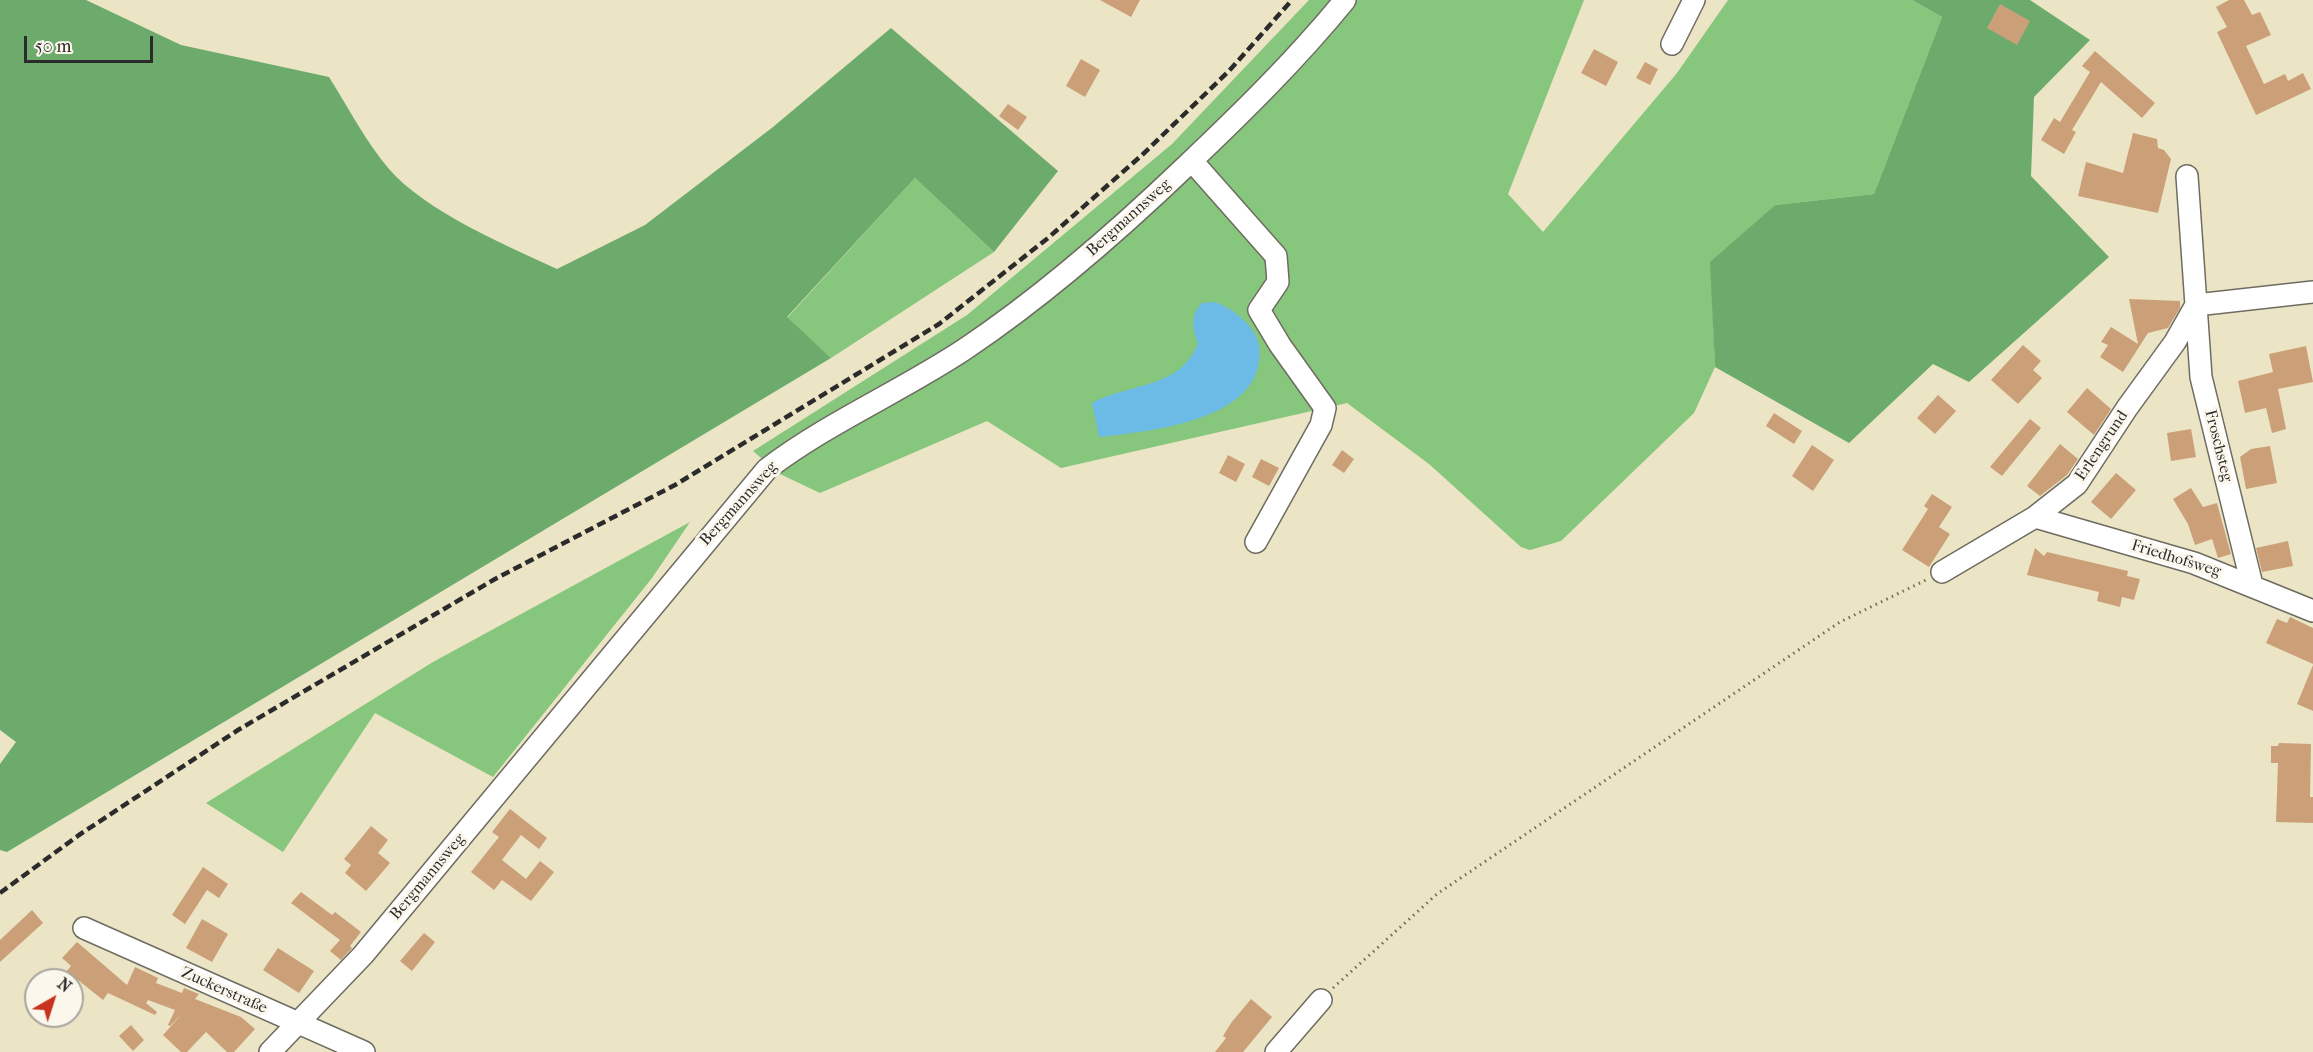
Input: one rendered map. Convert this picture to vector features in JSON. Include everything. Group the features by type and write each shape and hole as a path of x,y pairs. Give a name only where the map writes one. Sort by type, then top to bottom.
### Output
{"street":[{"name":"Bergmannsweg","path":"270,1052 299,1025 363,955 767,469 804,441 963,350 1055,284 1133,218 1243,113 1345,0"},
{"path":"1672,44 1694,0"},
{"path":"1192,161 1276,256 1278,282 1259,310 1280,345 1325,408 1321,425 1256,542"},
{"path":"2187,176 2196,305 2313,292"},
{"name":"Erlengrund","path":"1942,572 2035,518 2077,484 2127,408 2175,342 2196,305"},
{"name":"Froschsteg","path":"2196,305 2201,377 2252,585"},
{"name":"Friedhofsweg","path":"2035,518 2194,563 2313,610"},
{"name":"Zuckerstraße","path":"84,928 364,1052"},
{"path":"1276,1052 1321,1000"}],"path":[{"path":"1321,1000 1437,894 1840,622 1942,572"}],"green space":[{"path":"0,0 86,0 181,45 329,77 373,147 389,169 405,184 423,199 468,226 557,269 645,225 773,127 891,28 1058,171 994,252 915,178 787,317 831,358 7,852 0,850 0,764 16,742 0,730"},
{"path":"1309,0 1584,0 1508,194 1543,232 1677,73 1728,0 1912,0 1942,17 1874,194 1775,205 1711,262 1715,367 1694,413 1561,541 1530,550 1521,547 1429,464 1347,403 1061,468 987,421 820,493 780,474 753,451 967,315 1172,144"},
{"path":"1912,0 2030,0 2090,40 2034,97 2031,176 2109,257 1969,382 1933,364 1849,443 1715,367 1710,262 1775,205 1874,194 1942,17"},
{"path":"915,178 994,252 831,358 787,318"},
{"path":"690,522 652,578 493,777 375,713 283,852 206,803 433,662"}],"water":[{"path":"1215,302 1242,319 1257,339 1259,346 1257,371 1245,391 1226,406 1202,417 1148,431 1099,437 1092,403 1152,383 1179,369 1190,358 1198,343 1193,326 1195,312 1202,303"}],"building":[{"path":"1100,0 1140,0 1131,17"},
{"path":"2229,0 2244,0 2252,15 2260,12 2271,35 2246,46 2264,84 2285,74 2288,81 2303,73 2311,89 2256,115 2217,32 2227,27 2216,7"},
{"path":"2000,4 2030,21 2017,45 1987,28"},
{"path":"1594,49 1618,62 1606,86 1581,73"},
{"path":"2095,51 2155,103 2142,118 2101,82 2072,130 2076,132 2064,154 2041,140 2054,118 2060,122 2090,72 2082,66"},
{"path":"1081,59 1100,70 1085,97 1066,86"},
{"path":"1645,62 1658,69 1650,85 1636,78"},
{"path":"1008,104 1027,117 1018,130 999,116"},
{"path":"2133,133 2157,139 2158,148 2164,150 2171,159 2158,213 2078,196 2086,162 2123,173"},
{"path":"2129,299 2180,301 2180,308 2168,328 2148,333 2123,372 2100,357 2108,345 2101,342 2111,327 2138,344"},
{"path":"2023,345 2041,361 2033,370 2042,378 2018,404 1991,380"},
{"path":"2306,346 2313,382 2278,389 2286,429 2272,433 2266,408 2245,413 2238,381 2273,372 2269,354"},
{"path":"2087,388 2111,409 2094,435 2067,412"},
{"path":"1938,395 1956,411 1935,434 1917,418"},
{"path":"1774,413 1802,431 1794,444 1766,426"},
{"path":"2030,419 2041,428 2002,476 1990,467"},
{"path":"2191,429 2196,457 2171,461 2167,433"},
{"path":"2060,444 2078,459 2067,475 2040,496 2027,486"},
{"path":"1812,445 1834,460 1813,491 1792,476"},
{"path":"2270,446 2277,483 2246,489 2240,457 2251,449"},
{"path":"1342,450 1354,459 1344,473 1332,465"},
{"path":"1228,455 1245,464 1236,482 1219,473"},
{"path":"1261,459 1279,468 1269,486 1252,477"},
{"path":"2116,473 2136,490 2111,519 2091,502"},
{"path":"2191,488 2203,507 2217,503 2231,554 2218,558 2212,539 2195,545 2188,524 2173,499"},
{"path":"1932,494 1952,507 1939,527 1950,534 1929,567 1902,550 1928,509 1924,506"},
{"path":"2288,541 2293,566 2262,572 2256,548"},
{"path":"2035,548 2044,556 2047,552 2128,571 2127,576 2140,579 2134,600 2122,597 2120,607 2097,601 2099,592 2027,575"},
{"path":"2290,617 2313,628 2313,664 2266,643 2277,619 2287,623"},
{"path":"2313,665 2313,711 2297,704"},
{"path":"2279,743 2311,744 2310,797 2313,797 2313,823 2276,822 2278,763 2271,763 2271,746 2278,746"},
{"path":"510,809 547,838 539,849 521,835 502,860 526,879 540,861 554,872 531,901 502,880 494,890 471,872 499,837 492,832"},
{"path":"371,826 388,840 378,853 390,863 366,891 345,873 351,865 344,859"},
{"path":"203,867 228,884 219,898 207,890 185,924 172,915"},
{"path":"301,892 332,915 335,912 361,932 350,946 352,948 341,960 330,951 340,940 291,903"},
{"path":"32,910 43,923 0,962 0,940"},
{"path":"202,919 228,934 212,962 186,948"},
{"path":"424,933 435,942 412,971 400,961"},
{"path":"77,942 127,985 135,967 158,978 156,983 182,993 184,988 199,994 195,999 241,1017 255,1029 234,1052 227,1052 206,1032 187,1052 181,1052 163,1035 183,1013 170,1026 168,1025 175,1010 148,1000 146,1003 157,1012 155,1015 108,993 103,1000 84,985 84,968 69,968 71,966 62,958"},
{"path":"278,948 314,971 299,993 263,970"},
{"path":"1251,999 1272,1017 1243,1052 1215,1052 1226,1038 1223,1036 1231,1023"},
{"path":"131,1025 144,1040 133,1051 119,1036"}],"railway":[{"path":"0,893 79,835 238,730 495,579 675,485 939,324 1048,238 1142,155 1229,71 1292,0"}]}
